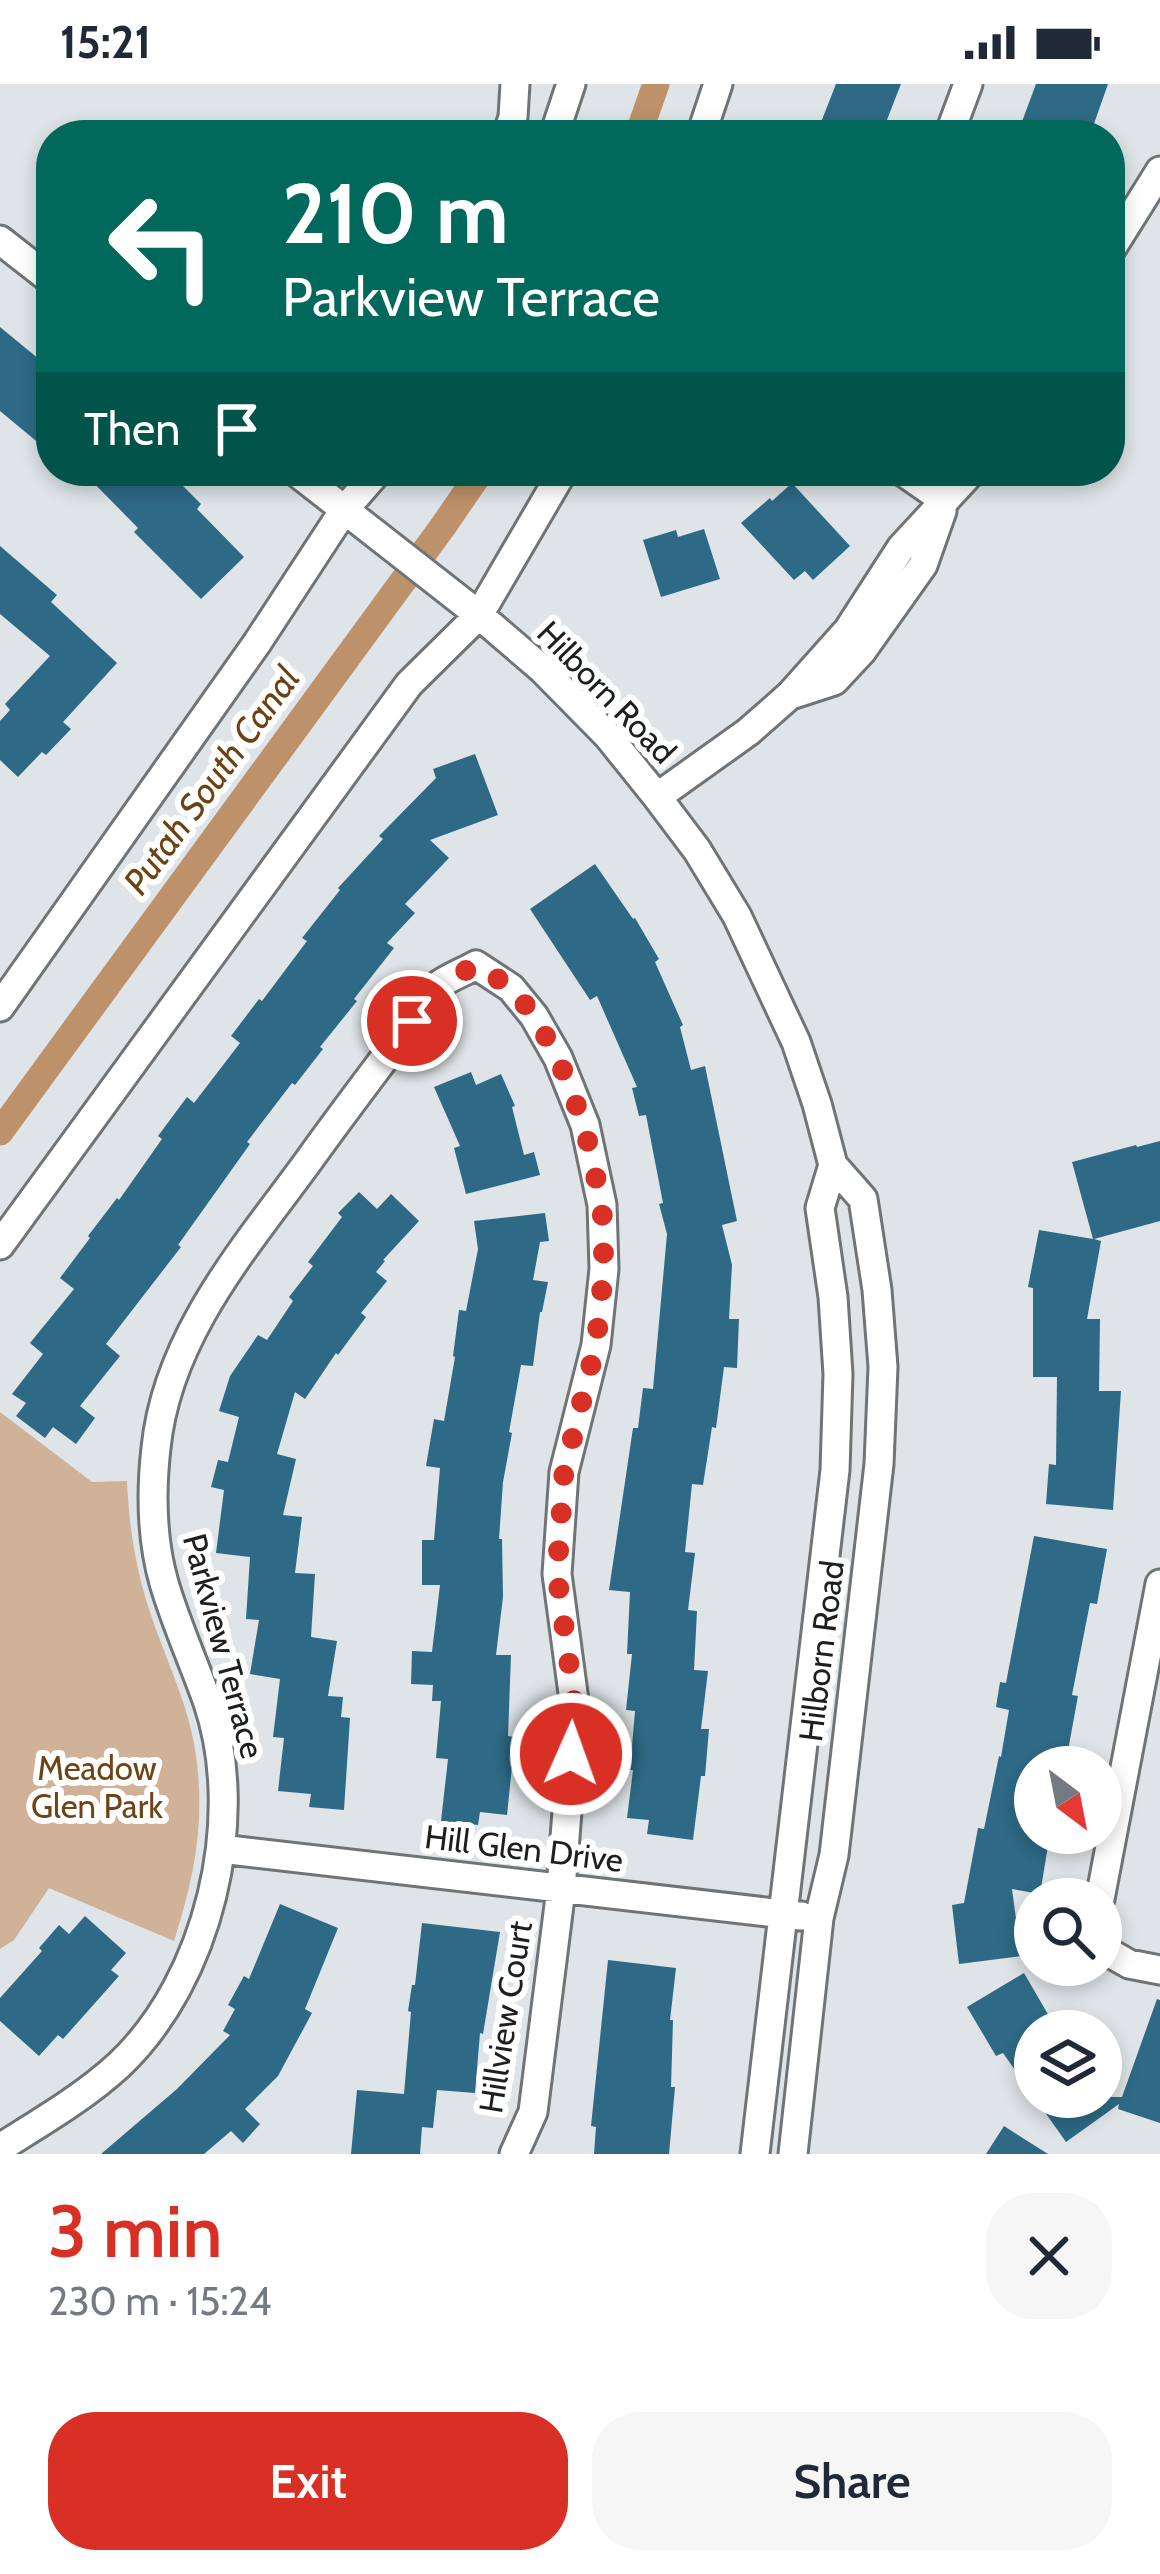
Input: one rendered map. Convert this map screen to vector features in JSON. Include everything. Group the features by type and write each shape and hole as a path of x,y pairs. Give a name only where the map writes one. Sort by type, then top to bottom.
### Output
{"street":[{"path":"512,120 515,84"},
{"path":"559,120 571,84"},
{"path":"706,120 718,84"},
{"path":"955,120 968,84"},
{"path":"1125,227 1160,171"},
{"path":"0,240 36,268"},
{"name":"Hilborn Road","path":"320,486 542,669 657,797 697,850 737,916 796,1042 833,1165 863,1199 883,1367 879,1464 793,2154"},
{"path":"0,1007 369,486"},
{"path":"0,1245 409,684 471,609 553,486"},
{"path":"924,486 945,501"},
{"path":"657,797 735,742 790,695 848,630 901,548 958,486"},
{"path":"790,695 834,680 862,651 923,565 945,501"},
{"path":"848,630 900,598"},
{"name":"Parkview Terrace","path":"0,2148 92,2087 121,2062 156,2020 192,1958 216,1881 224,1817 221,1763 209,1706 162,1578 153,1505 156,1444 172,1376 207,1300 436,987 476,965"},
{"name":"Hillview Court","path":"476,965 512,988 558,1058 584,1125 602,1205 604,1269 596,1345 564,1472 557,1574 575,1708 561,1889 533,2112 514,2154"},
{"name":"Hilborn Road","path":"755,2154 835,1470 838,1374 820,1208 833,1165"},
{"path":"1105,1878 1155,1648 1160,1584"},
{"name":"Hill Glen Drive","path":"221,1849 819,1918"},
{"path":"1122,1960 1160,1970"}],"green space":[{"name":"Meadow Glen Park","path":"0,1412 92,1482 127,1481 140,1577 187,1713 198,1775 196,1846 174,1941 49,1888 14,1940 0,1949"}],"building":[{"path":"836,84 901,84 887,120 822,120"},
{"path":"1036,84 1108,84 1095,120 1023,120"},
{"path":"0,327 36,357 36,441 0,411"},
{"path":"97,486 183,486 201,504 197,509 244,557 201,599 134,532 138,528"},
{"path":"795,486 850,546 813,580 805,571 794,580 741,523 770,498"},
{"path":"704,529 720,579 661,597 643,540 676,530 678,537"},
{"path":"0,546 57,595 51,602 117,663 63,722 71,729 18,777 0,760 0,721 10,710 5,704 50,656 0,614"},
{"path":"475,754 498,815 430,840 449,858 405,904 415,913 387,943 394,948 320,1047 323,1049 247,1142 250,1144 178,1245 181,1247 106,1344 120,1356 80,1406 95,1418 76,1444 53,1427 45,1438 16,1416 26,1403 12,1394 43,1354 30,1343 74,1289 60,1278 162,1139 158,1136 187,1097 194,1103 240,1043 231,1036 307,941 302,938 338,888 383,839 379,836 436,778 433,769"},
{"path":"595,864 659,959 655,962 683,1025 691,1070 705,1066 737,1221 722,1225 732,1265 729,1319 739,1319 737,1368 724,1367 703,1485 692,1484 685,1552 695,1553 688,1610 697,1611 694,1670 708,1671 701,1729 709,1729 705,1776 701,1776 693,1840 647,1834 649,1820 627,1818 635,1711 626,1710 632,1654 627,1654 630,1592 609,1590 633,1428 638,1428 643,1388 653,1389 667,1234 659,1204 663,1203 646,1115 639,1116 632,1088 637,1087 597,996 590,1000 530,909"},
{"path":"471,1072 476,1085 501,1074 515,1106 524,1155 534,1152 540,1175 466,1194 454,1148 460,1146 434,1087"},
{"path":"1160,1141 1160,1221 1094,1239 1101,1241 1087,1319 1100,1319 1099,1391 1121,1391 1113,1510 1046,1504 1049,1464 1056,1465 1057,1377 1033,1377 1033,1288 1028,1287 1039,1230 1093,1239 1072,1162"},
{"path":"359,1192 377,1209 391,1194 419,1221 376,1272 387,1281 361,1313 366,1317 305,1399 295,1392 277,1454 296,1459 283,1515 302,1517 295,1573 315,1574 311,1637 337,1641 328,1696 343,1697 341,1717 350,1718 344,1810 309,1807 311,1794 278,1791 284,1738 273,1737 280,1679 250,1674 259,1620 246,1619 250,1557 216,1553 224,1490 211,1487 218,1460 228,1462 239,1417 219,1411 230,1376 258,1335 267,1340 293,1301 289,1297 313,1266 308,1262 342,1217 338,1213"},
{"path":"545,1213 549,1241 540,1242 533,1280 548,1282 533,1366 521,1365 499,1539 503,1597 496,1655 511,1655 508,1736 515,1737 507,1815 480,1812 478,1825 441,1821 448,1759 436,1758 441,1701 432,1701 433,1685 411,1684 412,1651 432,1652 440,1585 422,1585 422,1540 434,1540 440,1468 426,1466 434,1419 444,1421 459,1310 466,1311 478,1249 474,1221"},
{"path":"1034,1536 1107,1549 1097,1604 1090,1603 1072,1695 1078,1696 1069,1746 1014,1746 1014,1854 1047,1854 1043,1878 1014,1878 1014,1957 959,1964 952,1905 964,1903 978,1828 984,1829 1009,1710 996,1707 1000,1682 1006,1683"},
{"path":"280,1904 338,1928 305,2009 312,2013 278,2076 245,2109 260,2124 243,2143 231,2131 204,2154 101,2154 177,2089 230,2035 223,2031 235,2009 228,2005 244,1976 249,1979"},
{"path":"85,1916 126,1953 111,1970 119,1976 63,2039 58,2035 39,2056 0,2021 0,1998 59,1925 69,1934"},
{"path":"422,1923 500,1932 480,2033 475,2093 437,2090 433,2128 422,2127 420,2154 351,2154 357,2090 404,2094 408,2011"},
{"path":"608,1960 676,1968 670,2020 671,2087 675,2087 669,2154 594,2154 596,2127 591,2126"},
{"path":"1014,1979 1014,1986 1032,1986 1045,2010 1014,2010 1014,2069 1003,2053 996,2056 967,2007"},
{"path":"1157,1999 1160,2000 1160,2123 1122,2110 1122,2097"},
{"path":"1049,2118 1099,2118 1066,2142"},
{"path":"1004,2126 1048,2154 986,2154"}],"waterway":[{"name":"Putah South Canal","path":"643,120 656,84"},
{"name":"Putah South Canal","path":"0,1132 471,486"}],"route":[{"path":"412,1021 436,987 476,965 512,988 558,1058 584,1125 602,1205 604,1269 596,1345 564,1472 557,1574 575,1708 571,1754"}]}
